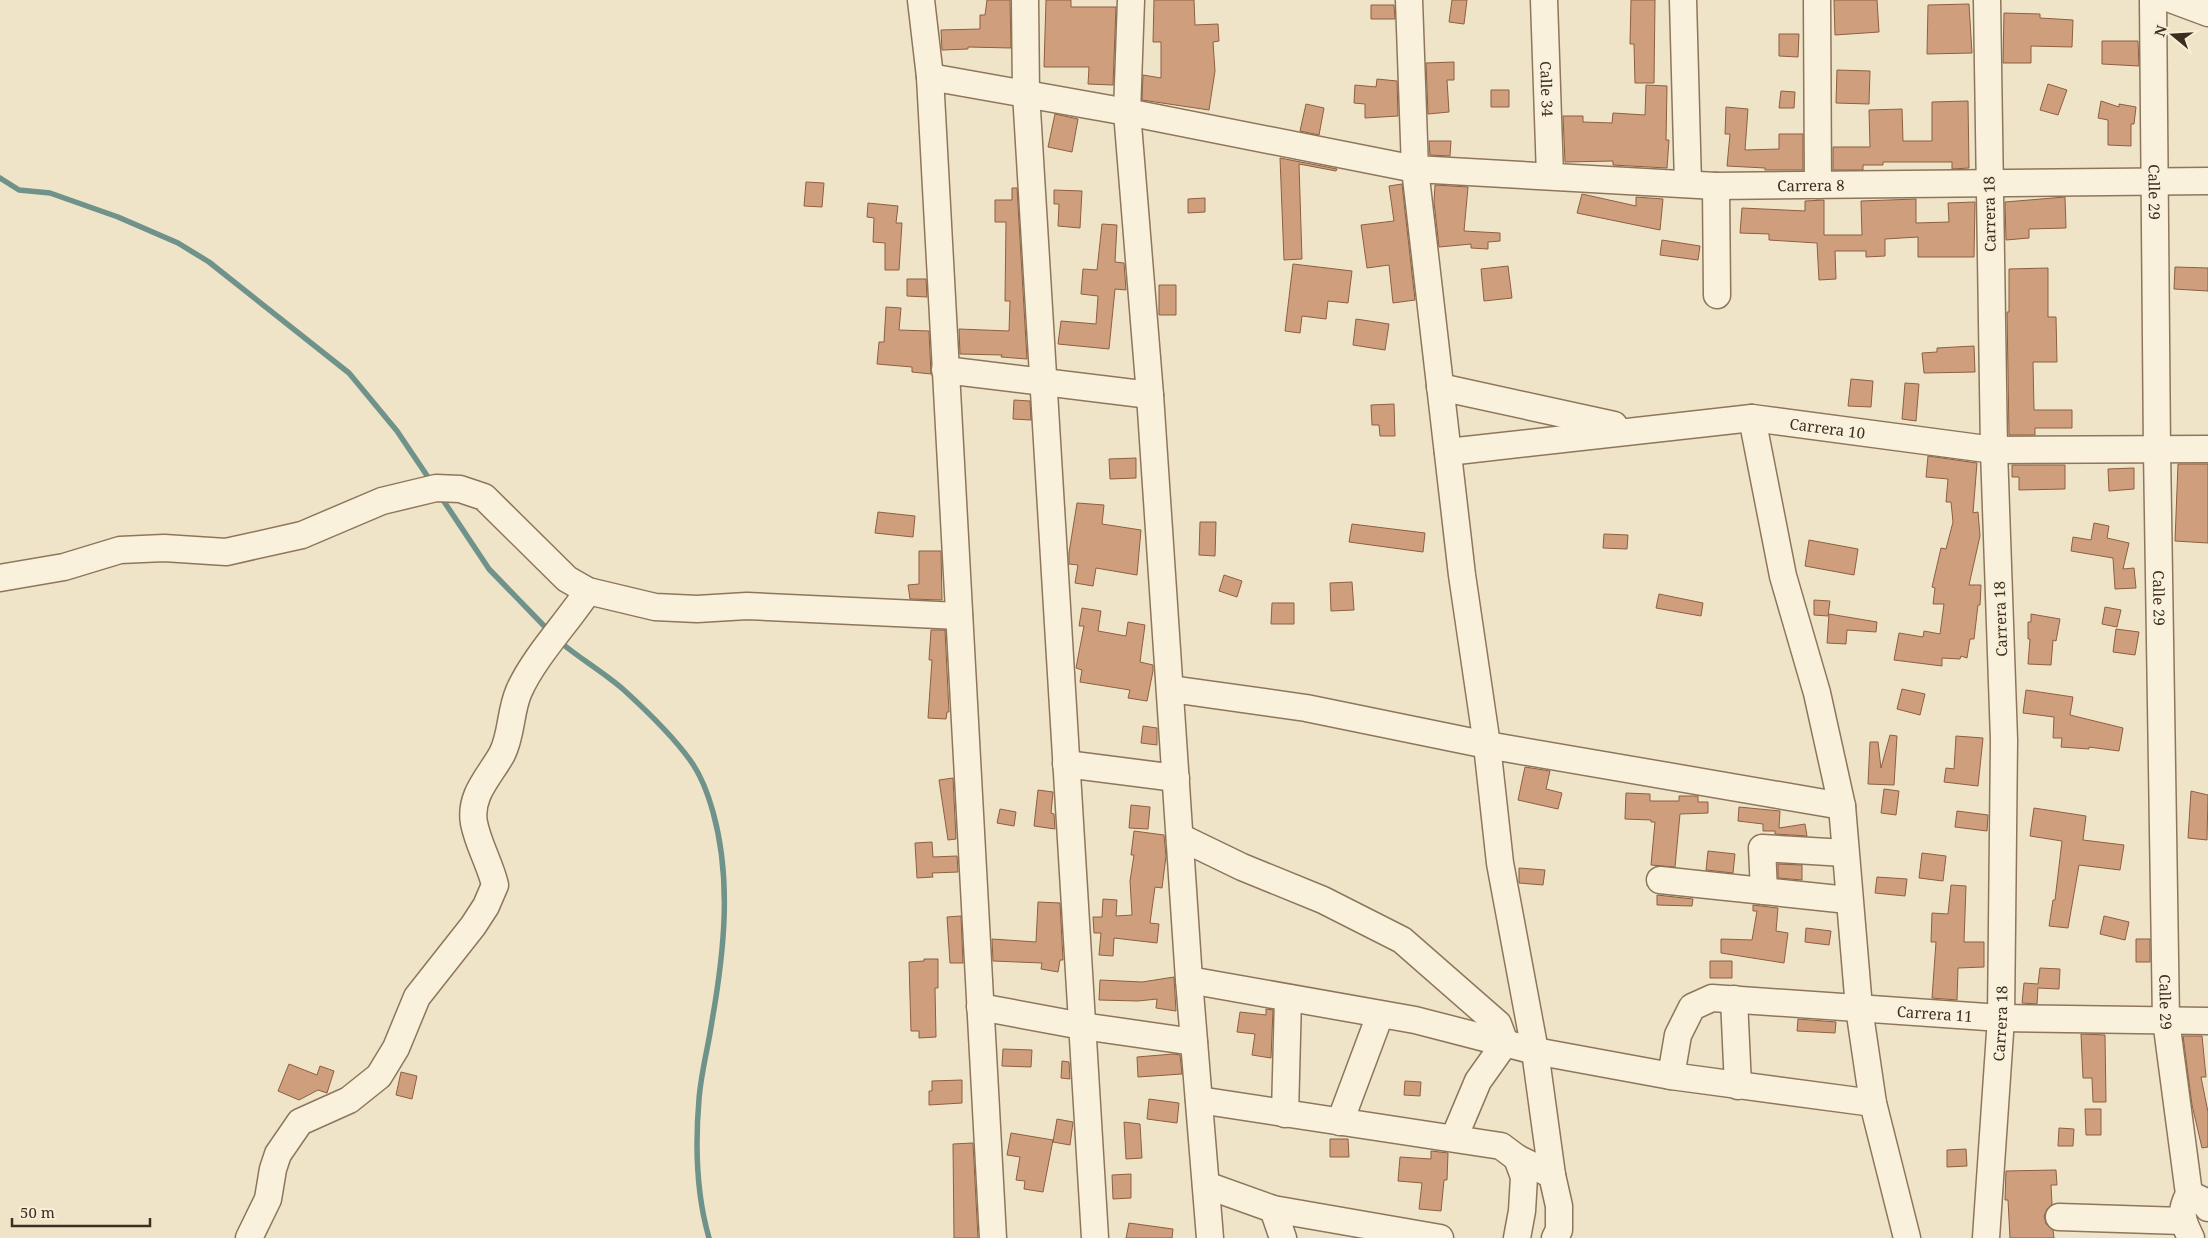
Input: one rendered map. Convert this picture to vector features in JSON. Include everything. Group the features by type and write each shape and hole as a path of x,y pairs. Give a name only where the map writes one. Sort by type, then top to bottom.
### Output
{"street":[{"path":"921,0 930,77 993,1238"},
{"path":"1025,0 1026,93 1094,1238"},
{"path":"1131,0 1127,112 1150,395 1189,980 1210,1238"},
{"path":"1409,0 1415,168 1462,574 1488,746 1500,863 1535,1051 1552,1175 1559,1206 1559,1230 1555,1238"},
{"name":"Calle 34","path":"1544,0 1550,176"},
{"path":"1684,0 1688,184"},
{"path":"1817,0 1818,185"},
{"name":"Carrera 18","path":"1986,1238 2001,1018 2004,740 1994,450 1987,0"},
{"name":"Calle 29","path":"2153,0 2157,450 2166,1020 2199,1201 2183,1206 2187,1229"},
{"path":"2173,0 2208,13"},
{"name":"Carrera 8","path":"930,77 1026,93 1415,168 1716,186 2208,181"},
{"path":"1716,186 1717,295"},
{"path":"945,370 1150,395"},
{"path":"1440,387 1635,430"},
{"path":"1752,418 1783,576 1817,693 1842,806 1848,900 1859,1008 1873,1103 1907,1238"},
{"name":"Carrera 10","path":"1448,452 1752,418 1994,450 2157,450 2208,448"},
{"path":"0,578 64,567 120,550 164,548 226,552 302,535 382,501 436,488 460,489 484,497 567,579 588,591 655,607 697,609 747,606 959,616"},
{"path":"249,1238 268,1199 273,1169 278,1154 300,1122 349,1100 379,1076 396,1048 417,996 473,926 486,906 495,884 474,823 474,806 481,785 502,753 518,694 527,674 572,616 588,591"},
{"path":"1171,688 1306,708 1488,746 1842,806"},
{"path":"1066,764 1176,778"},
{"path":"1180,837 1242,867 1323,900 1402,940 1498,1024 1505,1043"},
{"path":"1764,891 1762,848 1845,854"},
{"path":"1660,880 1848,900"},
{"path":"1189,980 1415,1020 1535,1051 1671,1076 1873,1103"},
{"path":"1285,1114 1288,998"},
{"name":"Carrera 11","path":"1671,1076 1678,1036 1692,1007 1712,998 2001,1018 2208,1021"},
{"path":"1734,999 1738,1086"},
{"path":"980,1007 1082,1026 1194,1042"},
{"path":"1340,1122 1380,1015"},
{"path":"1454,1138 1478,1081 1505,1043"},
{"path":"1199,1100 1501,1146 1517,1158 1552,1175"},
{"path":"1517,1158 1524,1177 1522,1212 1517,1238"},
{"path":"1206,1185 1273,1209 1440,1238"},
{"path":"1273,1209 1284,1238"},
{"path":"2060,1216 2187,1229"}],"building":[{"path":"987,0 1010,0 1011,48 968,47 968,49 942,50 941,30 980,29 980,15 985,15"},
{"path":"1046,0 1071,0 1071,7 1116,7 1113,85 1088,84 1089,67 1044,67"},
{"path":"1154,0 1194,0 1195,25 1218,24 1219,41 1213,42 1215,71 1209,110 1142,100 1143,75 1161,78 1161,42 1153,42"},
{"path":"1452,0 1467,0 1464,24 1449,22"},
{"path":"1631,0 1655,0 1654,83 1635,83 1634,44 1630,44"},
{"path":"1834,0 1877,0 1879,32 1835,35"},
{"path":"1969,4 1972,53 1927,54 1928,5"},
{"path":"1371,5 1394,5 1395,19 1371,19"},
{"path":"2004,13 2040,14 2040,18 2073,20 2072,47 2031,46 2031,63 2003,63"},
{"path":"1779,34 1799,34 1798,57 1779,56"},
{"path":"2102,41 2138,41 2139,66 2102,64"},
{"path":"1454,62 1454,80 1447,80 1449,112 1428,114 1426,63"},
{"path":"1837,70 1870,71 1869,104 1836,103"},
{"path":"1377,79 1397,81 1398,116 1365,118 1365,104 1354,103 1355,85 1376,87"},
{"path":"2048,84 2067,90 2058,115 2040,110"},
{"path":"1646,85 1667,86 1666,140 1669,140 1667,168 1613,165 1613,161 1565,162 1563,116 1583,116 1583,122 1612,123 1613,113 1645,115"},
{"path":"1491,90 1509,90 1509,107 1491,107"},
{"path":"1781,91 1795,92 1794,108 1779,108"},
{"path":"1968,101 1969,168 1952,169 1952,162 1883,162 1883,165 1863,165 1863,170 1833,170 1833,147 1870,147 1869,110 1902,109 1903,141 1932,141 1932,102"},
{"path":"2101,101 2119,107 2119,104 2136,107 2134,124 2131,124 2131,146 2108,145 2108,120 2098,118"},
{"path":"1306,104 1324,108 1319,135 1300,131"},
{"path":"1726,107 1748,109 1745,150 1779,149 1779,134 1803,134 1803,170 1765,170 1765,168 1727,166 1730,134 1725,134"},
{"path":"1055,114 1078,119 1072,152 1048,147"},
{"path":"1429,141 1451,141 1450,156 1430,155"},
{"path":"1280,158 1337,169 1336,171 1299,164 1302,259 1284,260"},
{"path":"806,182 824,183 822,207 804,206"},
{"path":"1402,184 1415,300 1393,303 1389,265 1367,268 1361,225 1394,221 1389,186"},
{"path":"1435,185 1468,187 1464,231 1500,233 1500,241 1488,242 1488,249 1471,248 1471,244 1439,247 1434,202"},
{"path":"1012,188 1017,188 1027,359 1001,357 1002,355 960,354 959,329 1009,331 1010,301 1005,301 1006,222 995,222 995,200 1012,200"},
{"path":"1054,190 1082,191 1080,228 1058,226 1059,204 1054,204"},
{"path":"1582,194 1636,206 1636,197 1663,199 1660,230 1577,213"},
{"path":"2065,197 2066,228 2029,229 2029,238 2006,240 2005,202"},
{"path":"1205,198 1205,212 1188,213 1188,199"},
{"path":"1916,199 1916,223 1949,222 1948,203 1975,202 1974,257 1918,257 1918,237 1885,239 1885,256 1866,257 1866,251 1835,251 1836,279 1819,280 1817,243 1769,240 1769,234 1740,233 1742,208 1805,211 1805,201 1824,200 1824,235 1862,235 1861,201"},
{"path":"868,203 898,206 896,223 902,223 899,270 885,270 885,243 873,242 874,218 867,217"},
{"path":"1102,224 1117,225 1115,262 1124,263 1126,290 1115,289 1109,349 1058,344 1061,321 1096,324 1098,296 1081,294 1083,269 1097,270"},
{"path":"1662,240 1700,246 1698,260 1660,255"},
{"path":"1293,264 1352,271 1348,303 1328,301 1326,319 1302,316 1300,333 1285,331"},
{"path":"1508,266 1512,298 1484,301 1481,269"},
{"path":"2175,267 2208,268 2208,291 2174,289"},
{"path":"2048,268 2048,317 2056,317 2057,362 2033,362 2034,410 2072,410 2072,428 2035,428 2035,435 2009,435 2007,312 2009,312 2009,269"},
{"path":"907,279 926,279 927,297 907,296"},
{"path":"1159,285 1176,285 1176,315 1159,315"},
{"path":"886,307 901,308 899,330 929,331 931,374 912,372 912,367 877,364 879,342 884,342"},
{"path":"1356,319 1389,324 1385,350 1353,345"},
{"path":"1974,346 1975,372 1924,373 1922,353 1937,352 1937,348"},
{"path":"1851,379 1873,381 1871,407 1848,406"},
{"path":"1905,383 1919,384 1916,421 1902,419"},
{"path":"1014,400 1030,401 1031,420 1013,419"},
{"path":"1394,404 1395,436 1380,436 1379,425 1372,425 1371,405"},
{"path":"1928,456 1977,463 1973,513 1978,512 1980,536 1969,585 1981,585 1980,605 1978,605 1974,639 1970,639 1967,658 1961,656 1960,659 1942,658 1942,666 1894,660 1899,633 1923,637 1924,631 1940,634 1944,604 1933,604 1935,588 1932,587 1941,548 1946,549 1953,522 1951,502 1946,502 1948,479 1926,477"},
{"path":"1136,458 1136,478 1110,479 1109,459"},
{"path":"2178,464 2208,464 2208,543 2175,541"},
{"path":"2012,465 2065,465 2065,489 2019,490 2019,477 2012,477"},
{"path":"2134,468 2134,489 2109,491 2108,469"},
{"path":"1077,503 1104,505 1102,524 1141,530 1137,575 1096,568 1093,586 1075,583 1078,565 1069,564 1069,553"},
{"path":"878,512 915,516 913,537 875,533"},
{"path":"1200,522 1216,522 1215,556 1199,555"},
{"path":"2094,523 2109,526 2107,538 2129,543 2123,569 2134,568 2136,588 2115,589 2113,558 2071,551 2073,537 2091,540"},
{"path":"1352,524 1425,533 1423,552 1349,542"},
{"path":"1604,534 1628,535 1627,549 1603,548"},
{"path":"1809,540 1858,549 1854,575 1805,566"},
{"path":"919,551 941,551 942,600 910,599 908,585 919,584"},
{"path":"1224,575 1242,581 1237,597 1219,591"},
{"path":"1352,582 1354,610 1331,611 1330,583"},
{"path":"1659,594 1703,603 1701,616 1656,608"},
{"path":"1814,600 1830,601 1828,616 1814,615"},
{"path":"1272,603 1294,603 1294,624 1271,624"},
{"path":"2105,607 2121,610 2117,627 2102,624"},
{"path":"1082,608 1101,611 1098,631 1126,636 1128,622 1145,625 1140,662 1153,665 1147,701 1128,698 1130,690 1080,682 1082,670 1076,668 1084,626 1079,626"},
{"path":"1829,614 1877,622 1876,632 1847,630 1846,644 1827,643"},
{"path":"2031,614 2060,619 2056,641 2053,640 2051,665 2028,664 2030,639 2028,639 2028,622 2031,622"},
{"path":"2116,629 2139,632 2135,655 2113,652"},
{"path":"931,630 945,630 949,712 947,712 946,719 928,718 932,660 929,660"},
{"path":"1902,689 1925,694 1920,715 1897,709"},
{"path":"2026,690 2073,697 2070,715 2123,728 2119,751 2089,747 2089,749 2061,747 2062,738 2053,738 2054,717 2023,713"},
{"path":"1143,726 1157,728 1157,745 1141,743"},
{"path":"1890,735 1897,736 1894,785 1868,784 1870,742 1878,742 1881,768"},
{"path":"1956,736 1983,738 1978,786 1944,782 1946,768 1954,769"},
{"path":"1525,767 1550,771 1546,789 1562,793 1558,809 1518,800"},
{"path":"953,778 956,839 948,840 939,780"},
{"path":"1884,789 1899,791 1896,815 1881,813"},
{"path":"1038,790 1053,792 1051,813 1054,814 1055,829 1034,826"},
{"path":"2191,791 2208,795 2207,840 2188,838"},
{"path":"1626,793 1650,794 1650,801 1679,801 1679,796 1698,796 1698,802 1708,802 1708,813 1680,814 1675,867 1651,865 1655,822 1651,822 1651,820 1625,819"},
{"path":"1131,805 1150,807 1148,829 1129,828"},
{"path":"1739,807 1780,811 1779,828 1805,824 1807,836 1775,834 1775,831 1763,831 1763,824 1738,821"},
{"path":"2034,808 2086,816 2083,840 2124,845 2120,870 2079,865 2068,928 2049,926 2053,900 2055,900 2062,841 2030,836"},
{"path":"1000,809 1016,812 1014,826 997,823"},
{"path":"1957,811 1988,815 1987,831 1955,827"},
{"path":"1134,831 1164,835 1166,856 1162,888 1155,887 1150,923 1159,924 1157,943 1114,938 1113,956 1099,955 1101,933 1094,933 1093,917 1102,917 1103,899 1117,900 1116,916 1132,915 1130,881 1134,855 1131,855"},
{"path":"932,842 933,857 957,856 958,872 932,873 933,877 917,878 915,843"},
{"path":"1708,851 1735,854 1733,873 1706,870"},
{"path":"1922,853 1946,856 1943,881 1919,878"},
{"path":"1778,864 1802,865 1802,880 1778,878"},
{"path":"1519,868 1545,870 1543,885 1519,883"},
{"path":"1877,877 1907,879 1905,896 1875,893"},
{"path":"1951,885 1966,886 1964,942 1984,942 1984,967 1958,968 1957,1000 1932,998 1936,942 1931,942 1932,913 1948,914"},
{"path":"1657,895 1693,899 1692,906 1657,905"},
{"path":"1038,902 1060,903 1063,960 1060,960 1058,972 1041,969 1042,963 993,961 992,939 1036,942"},
{"path":"1753,905 1778,908 1776,931 1788,933 1784,963 1721,953 1721,939 1752,940 1757,911 1753,911"},
{"path":"961,916 963,963 950,963 947,917"},
{"path":"2104,916 2129,922 2125,940 2100,934"},
{"path":"1806,928 1831,931 1829,945 1805,942"},
{"path":"2136,939 2150,939 2150,962 2136,962"},
{"path":"924,959 938,959 938,988 935,988 936,1037 919,1038 919,1031 911,1031 909,962 924,961"},
{"path":"1710,961 1732,961 1732,978 1710,978"},
{"path":"2040,968 2060,969 2059,989 2038,988 2037,1004 2022,1003 2024,983 2038,984"},
{"path":"1174,977 1176,1011 1156,1008 1157,999 1138,1001 1099,1000 1100,980 1142,982"},
{"path":"1266,1009 1273,1010 1271,1058 1252,1055 1255,1034 1237,1032 1240,1012 1266,1015"},
{"path":"1798,1019 1836,1022 1835,1033 1797,1031"},
{"path":"2081,1034 2105,1035 2106,1102 2093,1102 2092,1078 2083,1078"},
{"path":"2183,1036 2202,1036 2206,1077 2201,1077 2208,1112 2208,1147 2202,1148 2192,1105"},
{"path":"1003,1049 1032,1050 1031,1067 1002,1066"},
{"path":"1180,1055 1182,1074 1138,1077 1137,1057"},
{"path":"1062,1061 1069,1062 1070,1079 1061,1078"},
{"path":"289,1064 317,1075 320,1066 334,1071 327,1093 318,1090 299,1100 278,1091"},
{"path":"401,1072 417,1076 412,1099 396,1095"},
{"path":"962,1080 962,1103 929,1105 929,1091 932,1091 932,1081"},
{"path":"1405,1081 1421,1082 1420,1096 1404,1095"},
{"path":"1149,1099 1179,1103 1177,1123 1147,1119"},
{"path":"2085,1109 2101,1109 2101,1135 2086,1135"},
{"path":"1057,1119 1073,1122 1070,1145 1053,1142"},
{"path":"1124,1122 1140,1124 1142,1158 1126,1159"},
{"path":"2059,1128 2074,1129 2073,1146 2058,1146"},
{"path":"1011,1133 1053,1140 1043,1192 1024,1189 1025,1181 1016,1180 1020,1157 1007,1155"},
{"path":"1330,1139 1348,1139 1349,1157 1330,1157"},
{"path":"973,1143 978,1238 954,1238 953,1144"},
{"path":"1966,1149 1967,1166 1947,1167 1947,1150"},
{"path":"1431,1151 1448,1153 1447,1180 1444,1180 1441,1211 1419,1209 1422,1183 1398,1181 1400,1157 1431,1159"},
{"path":"2056,1170 2057,1185 2051,1185 2052,1204 2044,1216 2046,1224 2053,1230 2054,1238 2010,1238 2008,1200 2005,1200 2006,1171"},
{"path":"1131,1174 1131,1198 1113,1199 1112,1175"},
{"path":"1129,1223 1173,1229 1172,1238 1126,1238"}],"waterway":[{"path":"0,178 19,190 50,193 118,217 178,243 209,262 349,373 397,431 432,483"},
{"path":"441,497 489,569 549,631"},
{"path":"559,641 617,684 668,733 698,772 713,812 723,864 723,943 700,1089 697,1134 699,1187 709,1238"}]}
